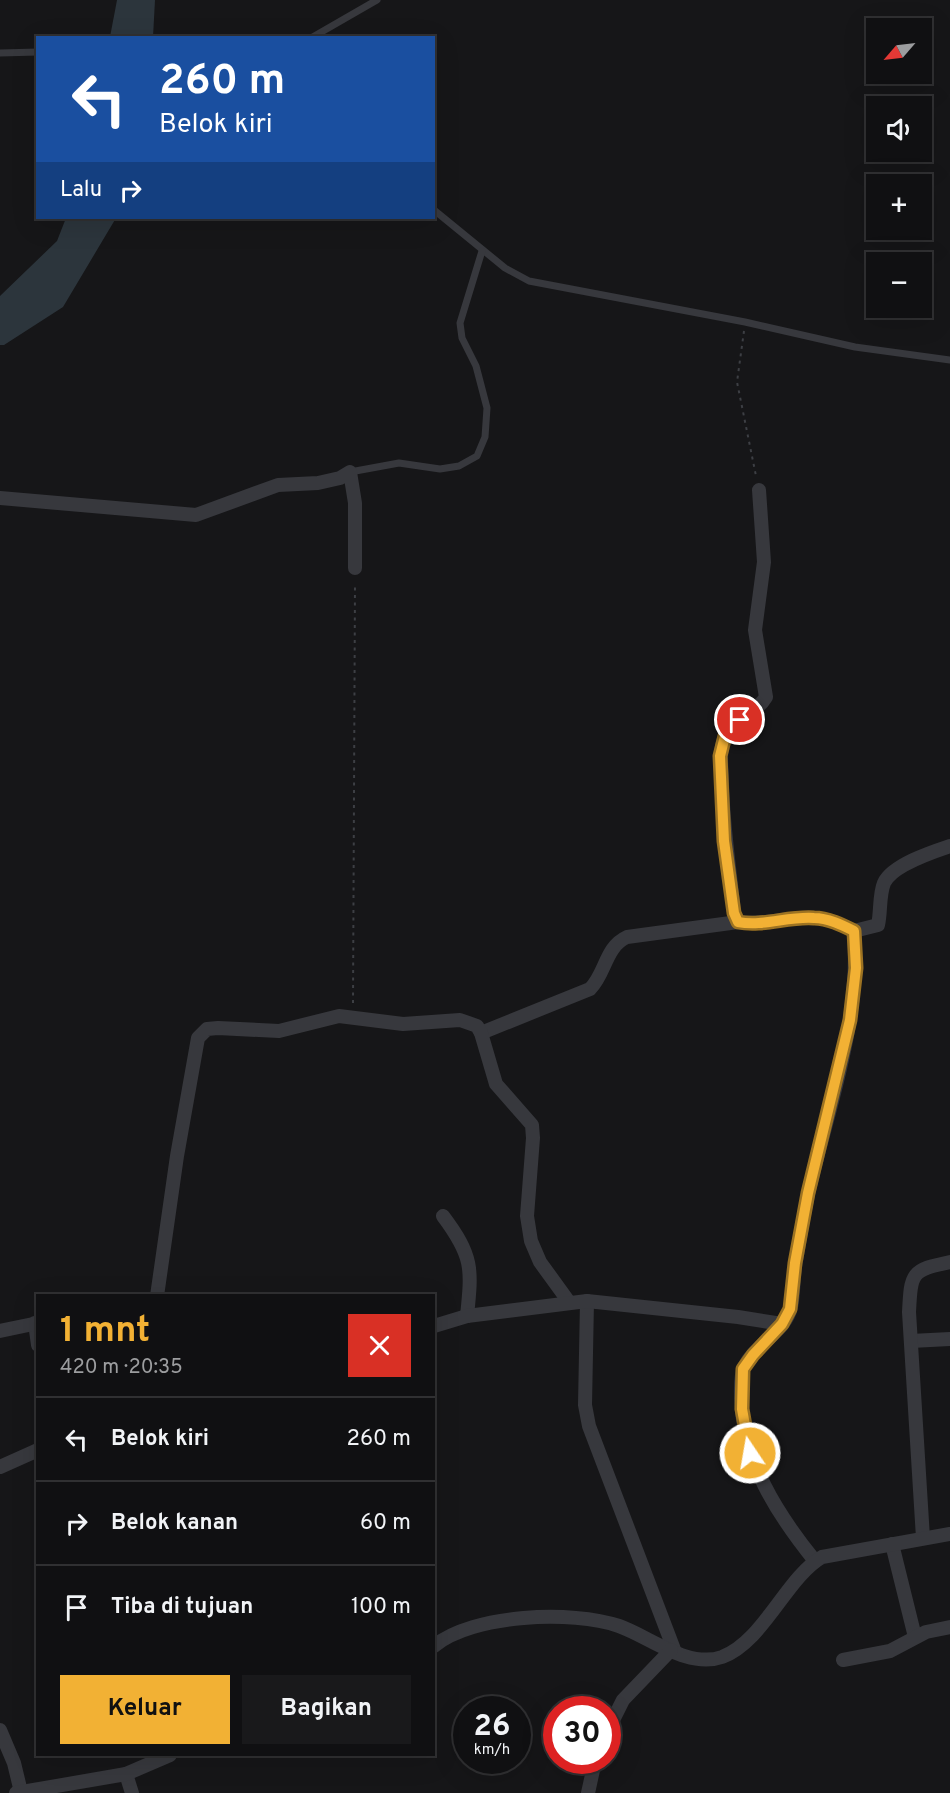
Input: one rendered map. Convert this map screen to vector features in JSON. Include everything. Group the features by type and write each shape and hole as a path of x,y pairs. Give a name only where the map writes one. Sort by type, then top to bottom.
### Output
{"street":[{"path":"0,498 196,515 278,485 309,485 340,478 350,472 355,503 356,568"},
{"path":"738,922 734,913 724,841 720,756 725,736 730,728 766,697 755,630 764,562 759,490"},
{"path":"482,1033 590,989 600,979 612,949 618,941 627,937 738,922 750,924 813,918 854,931 866,930 878,925 884,883 891,873 909,862 950,846"},
{"path":"815,1561 786,1523 767,1490 750,1453 742,1409 743,1369 782,1324 790,1309 795,1263 808,1193 850,1020 856,968 854,931"},
{"path":"157,1294 198,1038 202,1032 218,1028 279,1031 330,1017 403,1024 460,1020 477,1026 482,1033 496,1084 532,1125 527,1216 531,1241 540,1262 569,1302"},
{"path":"443,1216 459,1236 469,1261 467,1316"},
{"path":"923,1538 910,1341 910,1284 916,1274 926,1267 950,1262"},
{"path":"435,1326 467,1316 587,1301 782,1324"},
{"path":"587,1301 585,1395 589,1426 673,1651"},
{"path":"0,1331 36,1323"},
{"path":"910,1341 950,1339"},
{"path":"0,1467 36,1451"},
{"path":"435,1645 456,1633 482,1624 561,1616 605,1622 673,1651 699,1659 711,1659 730,1653 757,1628 815,1561 830,1554 950,1534"},
{"path":"892,1544 915,1637"},
{"path":"843,1660 890,1651 926,1632 950,1628"},
{"path":"621,1704 673,1651"},
{"path":"0,1730 14,1763 18,1793 126,1774 168,1756"},
{"path":"126,1774 132,1793"},
{"path":"588,1793 592,1774"}],"lane":[{"path":"315,36 378,0"},
{"path":"0,53 35,52"},
{"path":"435,211 482,251 505,268 529,281 745,322 855,347 950,360"},
{"path":"350,472 399,463 440,469 459,466 477,456 485,437 487,408 476,366 462,338 460,322 482,251"}],"path":[{"path":"745,322 737,382 759,490"},
{"path":"354,1018 352,981 356,568"}],"shaded area":[{"path":"117,0 155,0 153,36 110,36"},
{"path":"66,219 115,219 63,307 4,345 0,345 0,296 57,241"}],"route":[{"path":"740,720 730,728 725,736 720,756 724,841 734,913 738,922 750,924 813,918 829,921 854,931 856,955 850,1020 808,1193 795,1263 790,1309 782,1324 743,1369 742,1409 750,1453"}]}
